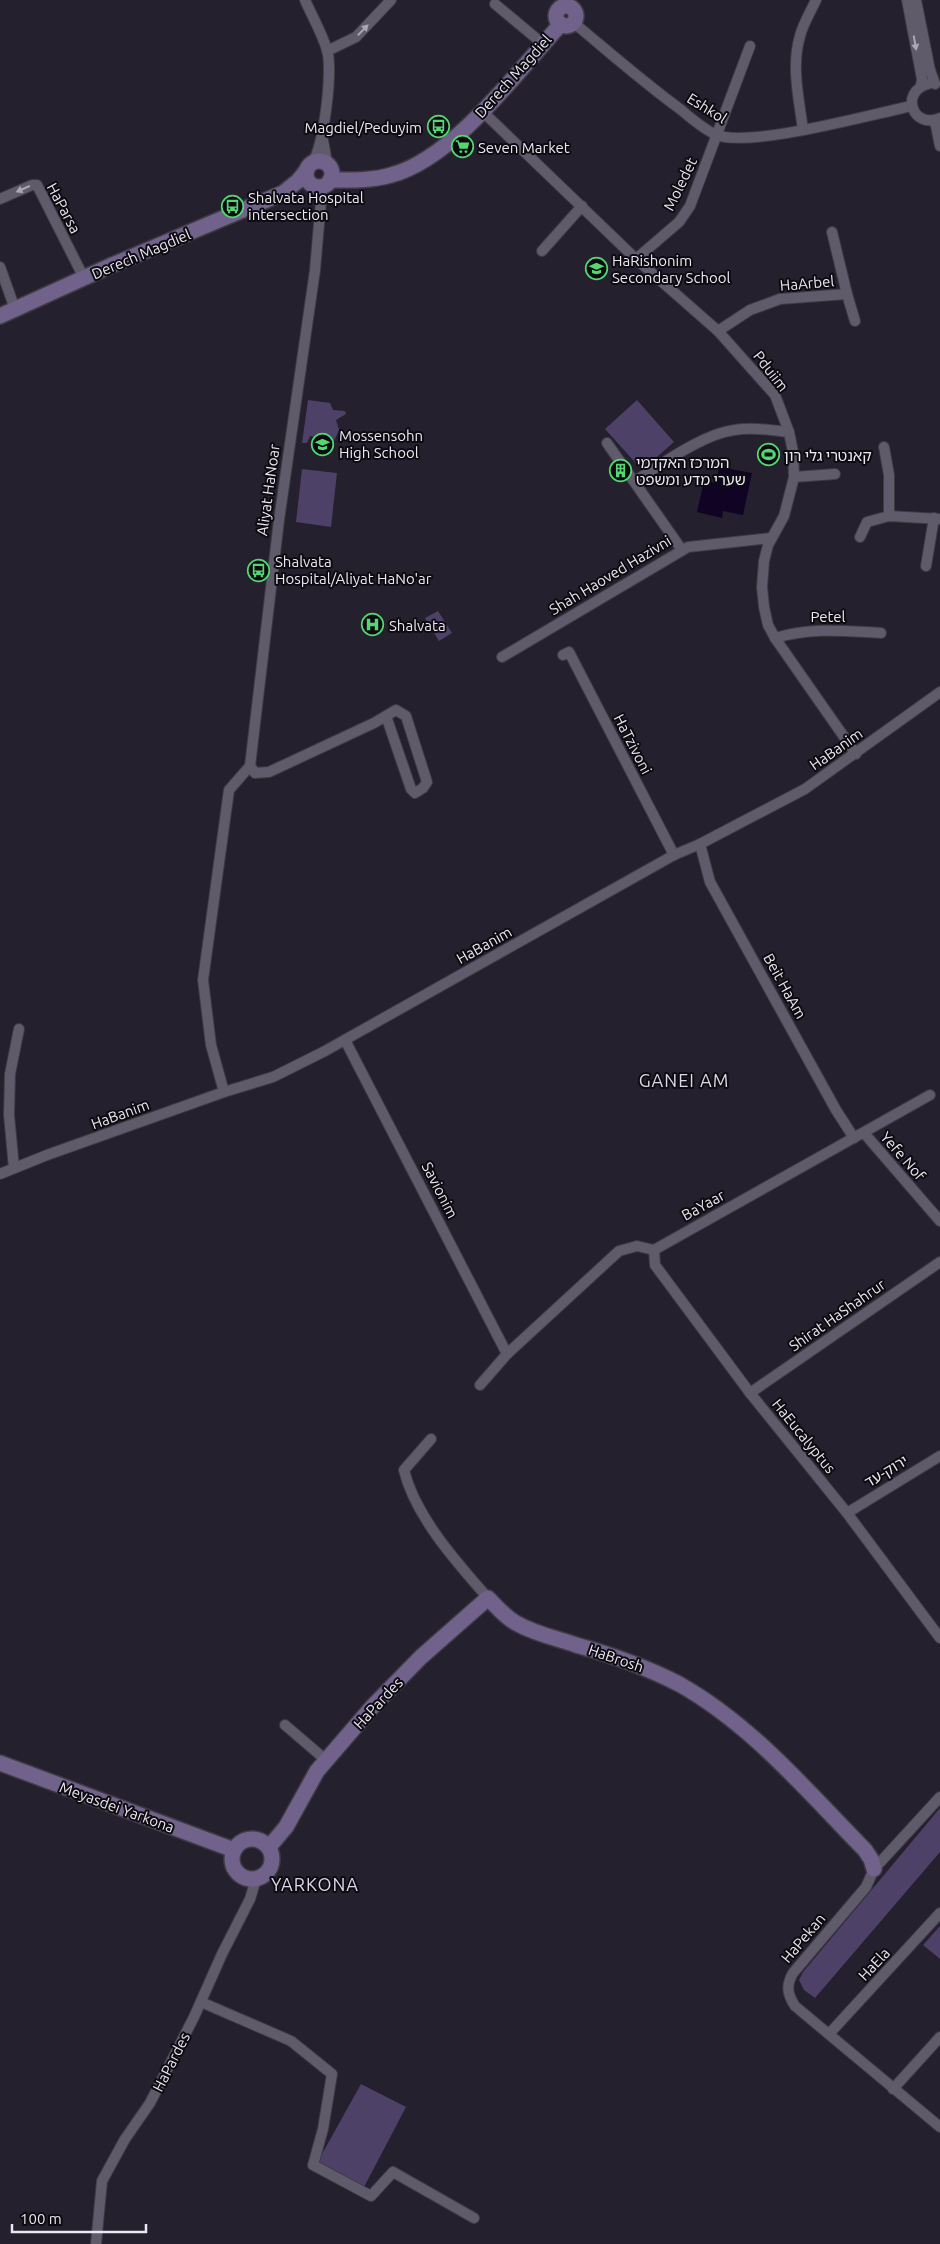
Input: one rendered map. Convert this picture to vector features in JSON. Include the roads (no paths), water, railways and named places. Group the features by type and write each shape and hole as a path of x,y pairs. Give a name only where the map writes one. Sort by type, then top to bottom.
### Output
{"street":[{"path":"305,0 328,51 356,36 391,0"},
{"path":"803,130 795,58 800,34 816,0"},
{"path":"907,0 922,80 921,86 912,96 912,106 918,117 924,120 937,120 940,146"},
{"path":"916,0 930,70 938,85 921,86"},
{"path":"495,4 537,40"},
{"name":"Eshkol","path":"570,15 660,94 702,126 718,135 735,138 803,130 912,106"},
{"name":"Derech Magdiel","path":"0,316 283,193 298,181 320,174 359,172 390,167 416,154 452,132 537,40 570,15"},
{"name":"Derech Magdiel","path":"320,174 359,181 392,175 420,163 458,136 570,15"},
{"name":"Moledet","path":"636,259 680,222 690,206 750,46"},
{"name":"Aliyat HaNoar","path":"250,766 279,520 315,270 322,134 330,82 328,51"},
{"name":"Pduiim","path":"482,110 636,259 718,331 775,395 789,432 793,452 794,476 784,516 771,538 764,561 762,587 768,626 856,754"},
{"name":"HaParsa","path":"0,199 32,185 37,186 84,278"},
{"path":"542,251 582,206"},
{"name":"HaArbel","path":"832,232 855,321"},
{"path":"0,268 15,309"},
{"name":"HaArbel","path":"718,331 750,310 780,299 847,294"},
{"path":"635,481 692,445 733,430 758,429 789,432"},
{"path":"607,443 682,550"},
{"path":"884,447 889,475 890,516"},
{"path":"794,476 835,474"},
{"path":"860,537 867,522 890,516 937,518 926,566"},
{"name":"Shah Haoved Hazivni","path":"502,657 688,547 771,538"},
{"name":"Petel","path":"775,638 798,632 826,629 881,633"},
{"name":"HaTzivoni","path":"563,655 569,652 674,855"},
{"name":"HaBanim","path":"0,1174 273,1076 345,1040 674,855 700,844 805,789 940,692"},
{"path":"224,1092 212,1045 203,980 229,790 250,766 255,773 269,772 396,710 406,716 427,782 423,788 415,793 411,789 386,716"},
{"name":"Beit HaAm","path":"700,844 710,882 836,1110 854,1138"},
{"path":"14,1168 9,1115 10,1074 19,1029"},
{"name":"Savionim","path":"345,1040 508,1354"},
{"name":"BaYaar","path":"654,1250 930,1095"},
{"name":"Yefe Nof","path":"864,1133 940,1221"},
{"path":"480,1385 508,1354 619,1251 637,1246 654,1250"},
{"name":"HaEucalyptus","path":"654,1250 655,1265 750,1393 847,1512 940,1638"},
{"name":"Shirat HaShahrur","path":"750,1393 940,1262"},
{"name":"HaBrosh","path":"431,1439 404,1470 407,1484 425,1516 457,1563 507,1617 517,1624 545,1636 630,1661 678,1684 723,1713 776,1758 851,1836 871,1859 874,1869"},
{"name":"ירוק-עד","path":"847,1512 940,1456"},
{"name":"HaPardes","path":"269,1847 286,1827 317,1771 373,1706 421,1657 488,1598"},
{"path":"285,1725 327,1761"},
{"name":"Meyasdei Yarkona","path":"0,1763 234,1850"},
{"name":"HaPekan","path":"940,1797 874,1869 866,1887 793,1973 789,1980 788,1993 795,2006 940,2127"},
{"path":"252,1838 264,1842 269,1847 272,1852 273,1864 263,1877 256,1879 246,1878 235,1870 232,1857 234,1850 240,1842 252,1838"},
{"name":"HaPardes","path":"96,2244 102,2181 125,2139 150,2103 250,1899 256,1879"},
{"name":"HaEla","path":"829,2034 940,1913"},
{"path":"200,2002 291,2041 332,2074 323,2129 313,2165 370,2196 393,2172 474,2218"},
{"path":"894,2089 940,2037"}],"place":[{"name":"Magdiel/Peduyim","path":"438,127"},
{"name":"Seven Market","path":"462,147"},
{"name":"Shalvata Hospital intersection","path":"232,206"},
{"name":"HaRishonim Secondary School","path":"596,269"},
{"name":"Mossensohn High School","path":"323,444"},
{"name":"קאנטרי גלי רון","path":"768,455"},
{"name":"המרכז האקדמי שערי מדע ומשפט","path":"620,471"},
{"name":"Shalvata Hospital/Aliyat HaNo'ar","path":"259,570"},
{"name":"Shalvata","path":"373,625"}],"district":[{"name":"GANEI AM","path":"684,1080"},
{"name":"YARKONA","path":"315,1884"}]}
